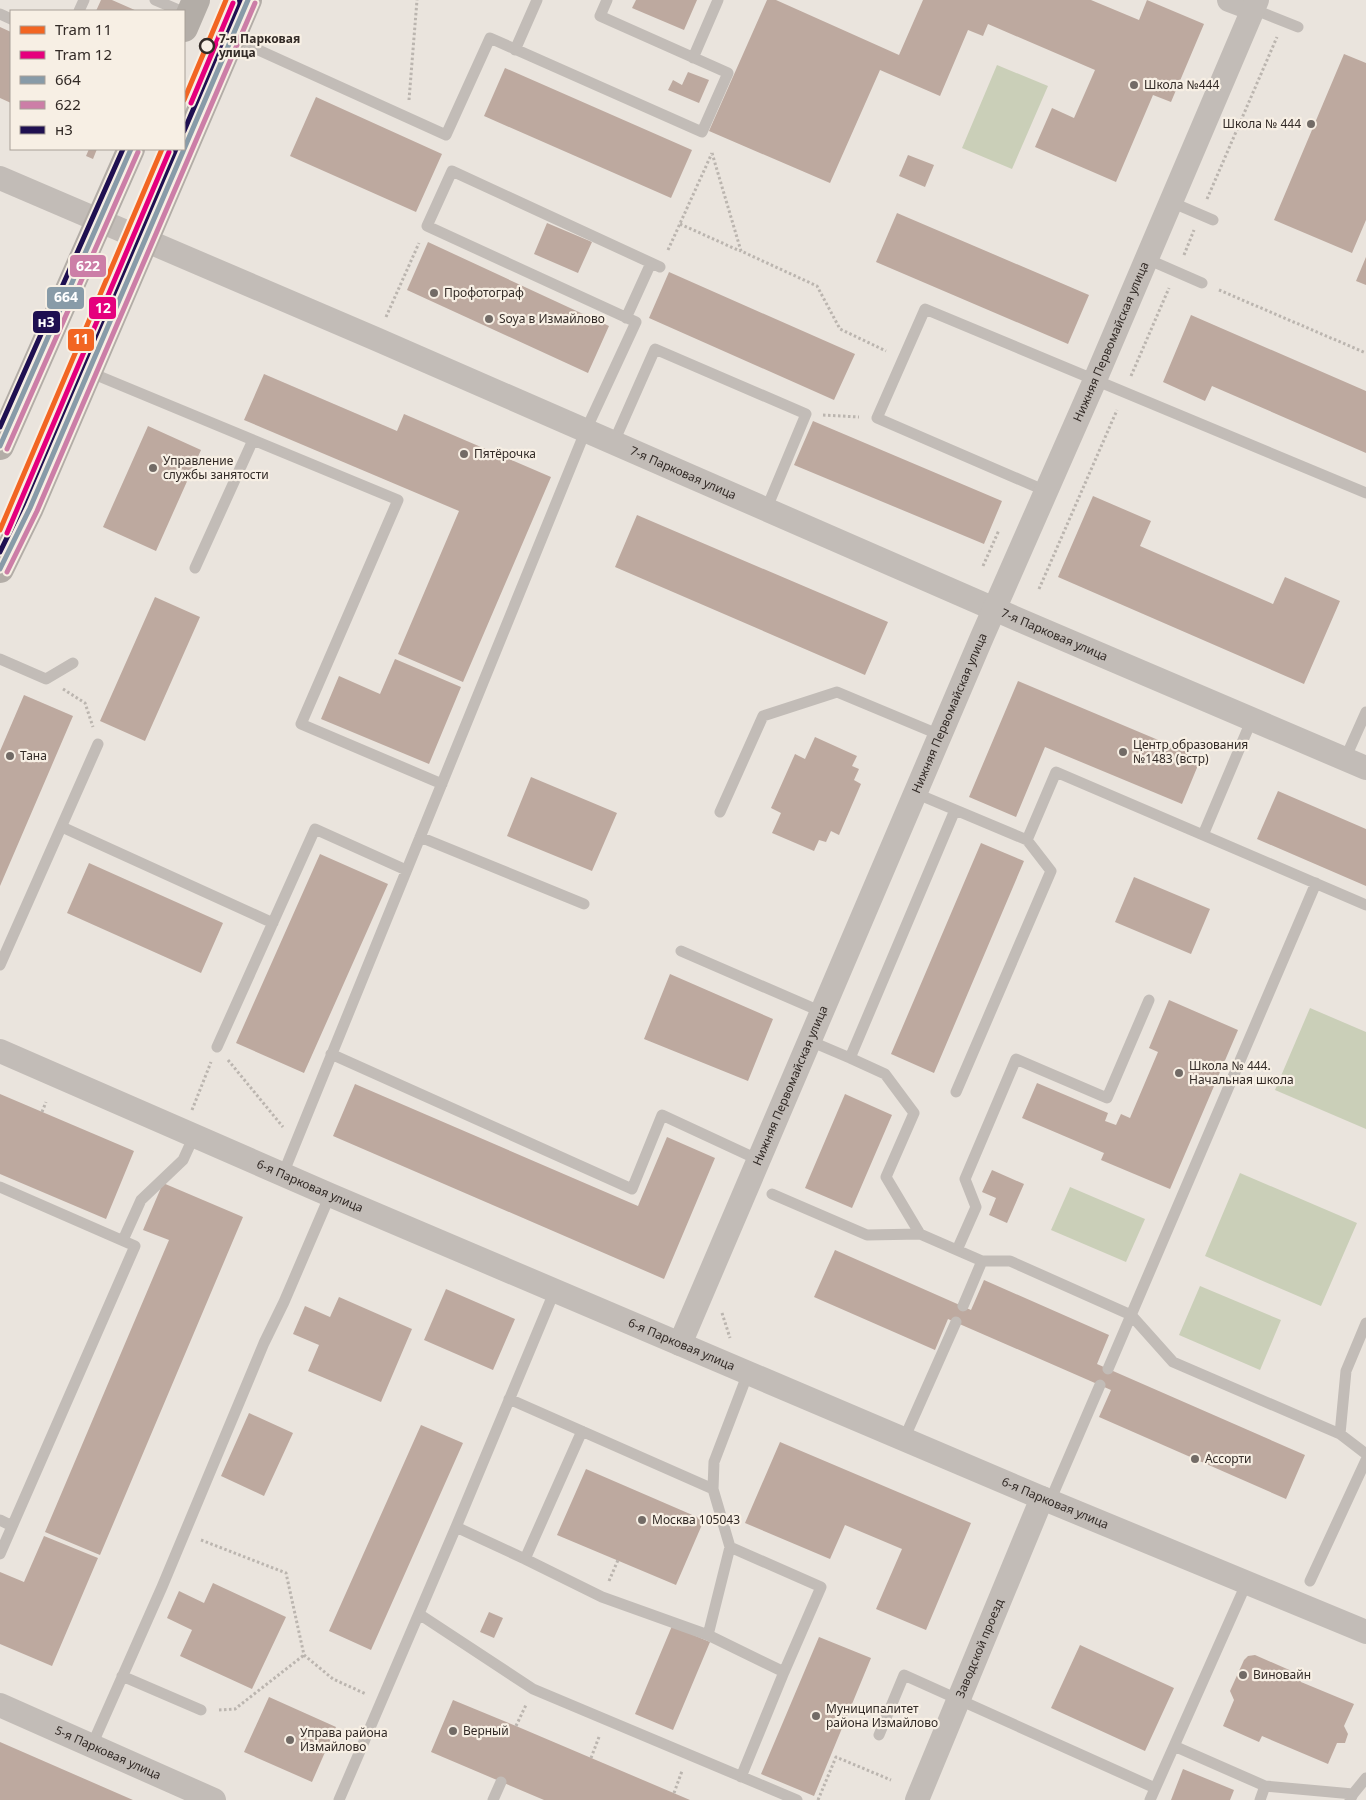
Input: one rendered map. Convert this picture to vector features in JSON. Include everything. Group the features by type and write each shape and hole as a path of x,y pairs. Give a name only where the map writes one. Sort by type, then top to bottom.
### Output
{"main road":[{"path":"185,147 248,0"},
{"path":"0,446 131,150"},
{"path":"0,569 30,508 184,150"}],"street":[{"path":"1229,0 1255,5"},
{"name":"Нижняя Первомайская улица","path":"680,1344 1255,5"},
{"name":"7-я Парковая улица","path":"0,178 1356,763"},
{"name":"6-я Парковая улица","path":"0,1051 330,1195 748,1373 1366,1632"},
{"name":"Заводской проезд","path":"916,1800 1046,1499"},
{"name":"5-я Парковая улица","path":"0,1705 92,1745 203,1798"}],"lane":[{"path":"155,0 180,10"},
{"path":"515,50 536,0"},
{"path":"232,38 446,135 490,38 702,132 728,73 600,16 607,0"},
{"path":"693,58 718,0"},
{"path":"1255,5 1283,22 1298,27"},
{"path":"283,1174 585,432 636,322 626,318 427,226 452,171 656,265 626,318"},
{"path":"1171,202 1213,220"},
{"path":"1147,259 1202,283"},
{"path":"1046,491 877,418 925,309 1366,493"},
{"path":"613,444 656,349 806,414 766,510"},
{"path":"89,372 398,500 302,724 442,784"},
{"path":"195,568 253,440"},
{"path":"0,659 46,679 74,663"},
{"path":"720,812 763,716 837,692 940,735"},
{"path":"1356,763 1366,712"},
{"path":"1203,835 1252,719"},
{"path":"0,965 98,744"},
{"path":"1027,840 1056,772 1366,904"},
{"path":"916,793 1027,840 1050,871 956,1092"},
{"path":"850,1058 955,810"},
{"path":"62,827 273,923"},
{"path":"217,1047 315,829 406,870"},
{"path":"420,837 584,904"},
{"path":"1108,1369 1316,883"},
{"path":"681,951 822,1012"},
{"path":"957,1250 976,1207 965,1179 1016,1059 1107,1098 1148,1000"},
{"path":"810,1041 885,1074 914,1113 886,1177 920,1234"},
{"path":"331,1054 632,1189 662,1115 759,1160"},
{"path":"123,1240 140,1200 183,1160 189,1133"},
{"path":"0,1187 135,1246 0,1554"},
{"path":"772,1194 867,1235 920,1234 982,1261 1010,1262 1131,1315 1173,1362 1340,1434 1366,1454"},
{"path":"92,1745 264,1343 284,1302 330,1195"},
{"path":"963,1306 982,1261"},
{"path":"339,1800 456,1527 554,1290"},
{"path":"904,1439 956,1322"},
{"path":"1340,1434 1346,1370 1366,1323"},
{"path":"708,1636 730,1547 713,1489 714,1462 748,1373"},
{"path":"1046,1499 1100,1385"},
{"path":"509,1399 713,1489"},
{"path":"525,1558 582,1431"},
{"path":"1310,1581 1366,1460"},
{"path":"0,1520 12,1526"},
{"path":"456,1527 525,1558 602,1597 708,1636 784,1672"},
{"path":"730,1547 821,1587 741,1776"},
{"path":"1150,1800 1248,1582"},
{"path":"419,1614 533,1689 797,1800"},
{"path":"879,1735 904,1675 959,1698 1155,1788"},
{"path":"122,1676 201,1710"},
{"path":"1174,1746 1265,1786 1351,1797 1366,1778"},
{"path":"493,1800 501,1782"},
{"path":"1260,1800 1265,1786"}],"path":[{"path":"408,118 417,0"},
{"path":"1039,590 1283,22"},
{"path":"702,132 712,153 741,251"},
{"path":"656,265 680,224 712,153"},
{"path":"680,224 817,286 840,329 903,360"},
{"path":"376,339 427,226"},
{"path":"1202,283 1366,353"},
{"path":"806,414 877,418"},
{"path":"46,679 85,703 98,744"},
{"path":"189,1133 217,1047"},
{"path":"217,1047 296,1142"},
{"path":"42,1112 46,1102"},
{"path":"184,1533 286,1573 304,1655 333,1679 381,1701"},
{"path":"201,1710 235,1709 304,1655"},
{"path":"818,1800 836,1757 891,1780"}],"green space":[{"path":"997,65 1048,86 1012,169 962,148"},
{"path":"1310,1008 1366,1032 1366,1129 1275,1090"},
{"path":"1240,1173 1357,1223 1321,1306 1205,1256"},
{"path":"1070,1187 1145,1219 1126,1262 1051,1230"},
{"path":"1200,1286 1281,1320 1260,1370 1179,1335"}],"building":[{"path":"101,0 112,0 135,10 96,10"},
{"path":"636,0 697,0 684,30 632,8"},
{"path":"767,0 776,0 899,55 923,0 1091,0 1139,20 1147,0 1204,24 1171,102 1153,95 1116,182 1035,147 1052,108 1074,118 1095,70 988,24 983,36 968,30 940,96 880,70 830,183 709,131"},
{"path":"0,27 10,32 10,103 0,98"},
{"path":"1344,54 1366,63 1366,220 1352,253 1274,220"},
{"path":"505,68 692,150 671,198 484,116"},
{"path":"688,72 709,80 699,103 668,90 673,80 682,85"},
{"path":"316,97 442,154 416,212 290,156"},
{"path":"89,150 97,150 93,159 86,156"},
{"path":"908,155 934,165 925,187 899,176"},
{"path":"897,213 1089,295 1068,344 876,262"},
{"path":"547,223 592,242 578,273 534,254"},
{"path":"428,242 609,326 588,373 407,290"},
{"path":"1366,257 1366,285 1356,281"},
{"path":"669,272 855,354 834,400 649,318"},
{"path":"1191,315 1366,391 1366,453 1212,386 1205,401 1163,382"},
{"path":"264,374 397,431 404,414 551,477 463,682 398,654 459,511 244,420"},
{"path":"813,421 1002,501 984,544 794,465"},
{"path":"148,426 201,450 156,551 103,527"},
{"path":"1093,496 1151,521 1140,546 1273,604 1285,577 1340,601 1304,684 1058,577"},
{"path":"637,515 888,622 865,675 615,567"},
{"path":"155,597 200,617 145,741 100,721"},
{"path":"395,659 461,687 429,764 321,719 339,676 380,694"},
{"name":"Центр образования №1483 (встр)","path":"1018,681 1201,758 1182,804 1045,747 1016,817 969,797"},
{"path":"24,695 73,716 0,886 0,751"},
{"path":"815,737 857,756 852,766 859,769 854,780 861,784 839,835 831,831 826,842 819,840 814,851 772,833 781,813 771,808 795,754 805,759"},
{"path":"531,777 617,813 592,871 507,836"},
{"path":"1278,791 1366,829 1366,886 1257,839"},
{"path":"981,843 1024,861 934,1073 891,1054"},
{"path":"320,854 388,884 304,1073 236,1043"},
{"path":"89,863 223,923 201,973 67,913"},
{"path":"1134,877 1210,909 1191,954 1115,922"},
{"path":"670,974 773,1019 748,1081 644,1039"},
{"path":"1169,1000 1238,1030 1170,1189 1101,1160 1104,1153 1022,1118 1037,1083 1108,1113 1105,1121 1116,1125 1121,1114 1130,1118 1158,1052 1149,1048"},
{"path":"355,1084 638,1206 667,1137 715,1158 664,1279 333,1136"},
{"path":"0,1094 134,1151 106,1219 0,1174"},
{"path":"845,1094 892,1115 852,1208 805,1188"},
{"path":"992,1170 1024,1184 1007,1223 989,1215 996,1198 982,1192"},
{"path":"163,1183 243,1217 100,1555 45,1532 169,1240 143,1230"},
{"path":"835,1250 971,1310 984,1280 1109,1335 1097,1364 1305,1455 1286,1499 1099,1417 1111,1390 948,1319 935,1350 814,1297"},
{"path":"446,1289 515,1319 493,1370 424,1340"},
{"path":"339,1297 412,1329 381,1402 308,1371 319,1345 293,1334 305,1306 330,1317"},
{"path":"249,1413 293,1433 264,1496 221,1476"},
{"path":"421,1425 463,1443 371,1650 329,1631"},
{"path":"780,1442 971,1523 926,1630 876,1609 902,1549 845,1525 830,1559 745,1523"},
{"path":"586,1469 704,1520 676,1585 557,1535"},
{"path":"44,1536 98,1558 52,1666 0,1644 0,1572 24,1582"},
{"path":"213,1583 286,1617 252,1689 180,1656 192,1630 167,1618 179,1591 204,1603"},
{"path":"489,1612 503,1618 494,1638 480,1632"},
{"path":"672,1626 710,1642 673,1730 635,1714"},
{"name":"Муниципалитет района Измайлово","path":"819,1637 871,1658 814,1796 761,1774"},
{"path":"1080,1645 1174,1688 1145,1751 1051,1708"},
{"path":"1255,1655 1294,1672 1301,1682 1354,1704 1344,1726 1348,1734 1345,1743 1337,1743 1328,1764 1262,1736 1259,1742 1223,1726 1234,1700 1230,1691 1244,1660 1248,1656"},
{"name":"Управа района Измайлово","path":"269,1697 336,1727 312,1782 244,1752"},
{"path":"453,1700 690,1800 544,1800 431,1752"},
{"path":"0,1742 133,1800 0,1800"},
{"path":"1183,1769 1234,1790 1230,1800 1171,1800"}],"tram line":[{"name":"11","path":"185,98 226,0"},
{"name":"12","path":"191,103 233,3"},
{"name":"11","path":"0,530 162,150"},
{"name":"12","path":"7,533 169,152"}],"transit line":[{"name":"н3","path":"185,129 240,0"},
{"name":"664","path":"185,147 248,0"},
{"name":"622","path":"7,572 37,511 255,3"},
{"name":"н3","path":"0,427 123,150"},
{"name":"664","path":"0,446 131,150"},
{"name":"н3","path":"0,552 23,505 176,150"},
{"name":"664","path":"0,569 30,508 184,150"},
{"name":"622","path":"7,449 138,152"}],"place":[{"name":"7-я Парковая улица","path":"207,46"},
{"name":"Школа №444","path":"1134,85"},
{"name":"Школа № 444","path":"1311,124"},
{"name":"Профотограф","path":"434,293"},
{"name":"Soya в Измайлово","path":"489,319"},
{"name":"Пятёрочка","path":"464,454"},
{"name":"Управление cлужбы занятости","path":"153,468"},
{"name":"Центр образования №1483 (встр)","path":"1123,752"},
{"name":"Тана","path":"10,756"},
{"name":"Школа № 444. Начальная школа","path":"1179,1073"},
{"name":"Ассорти","path":"1195,1459"},
{"name":"Москва 105043","path":"642,1520"},
{"name":"Виновайн","path":"1243,1675"},
{"name":"Муниципалитет района Измайлово","path":"816,1716"},
{"name":"Верный","path":"453,1731"},
{"name":"Управа района Измайлово","path":"290,1740"}]}
